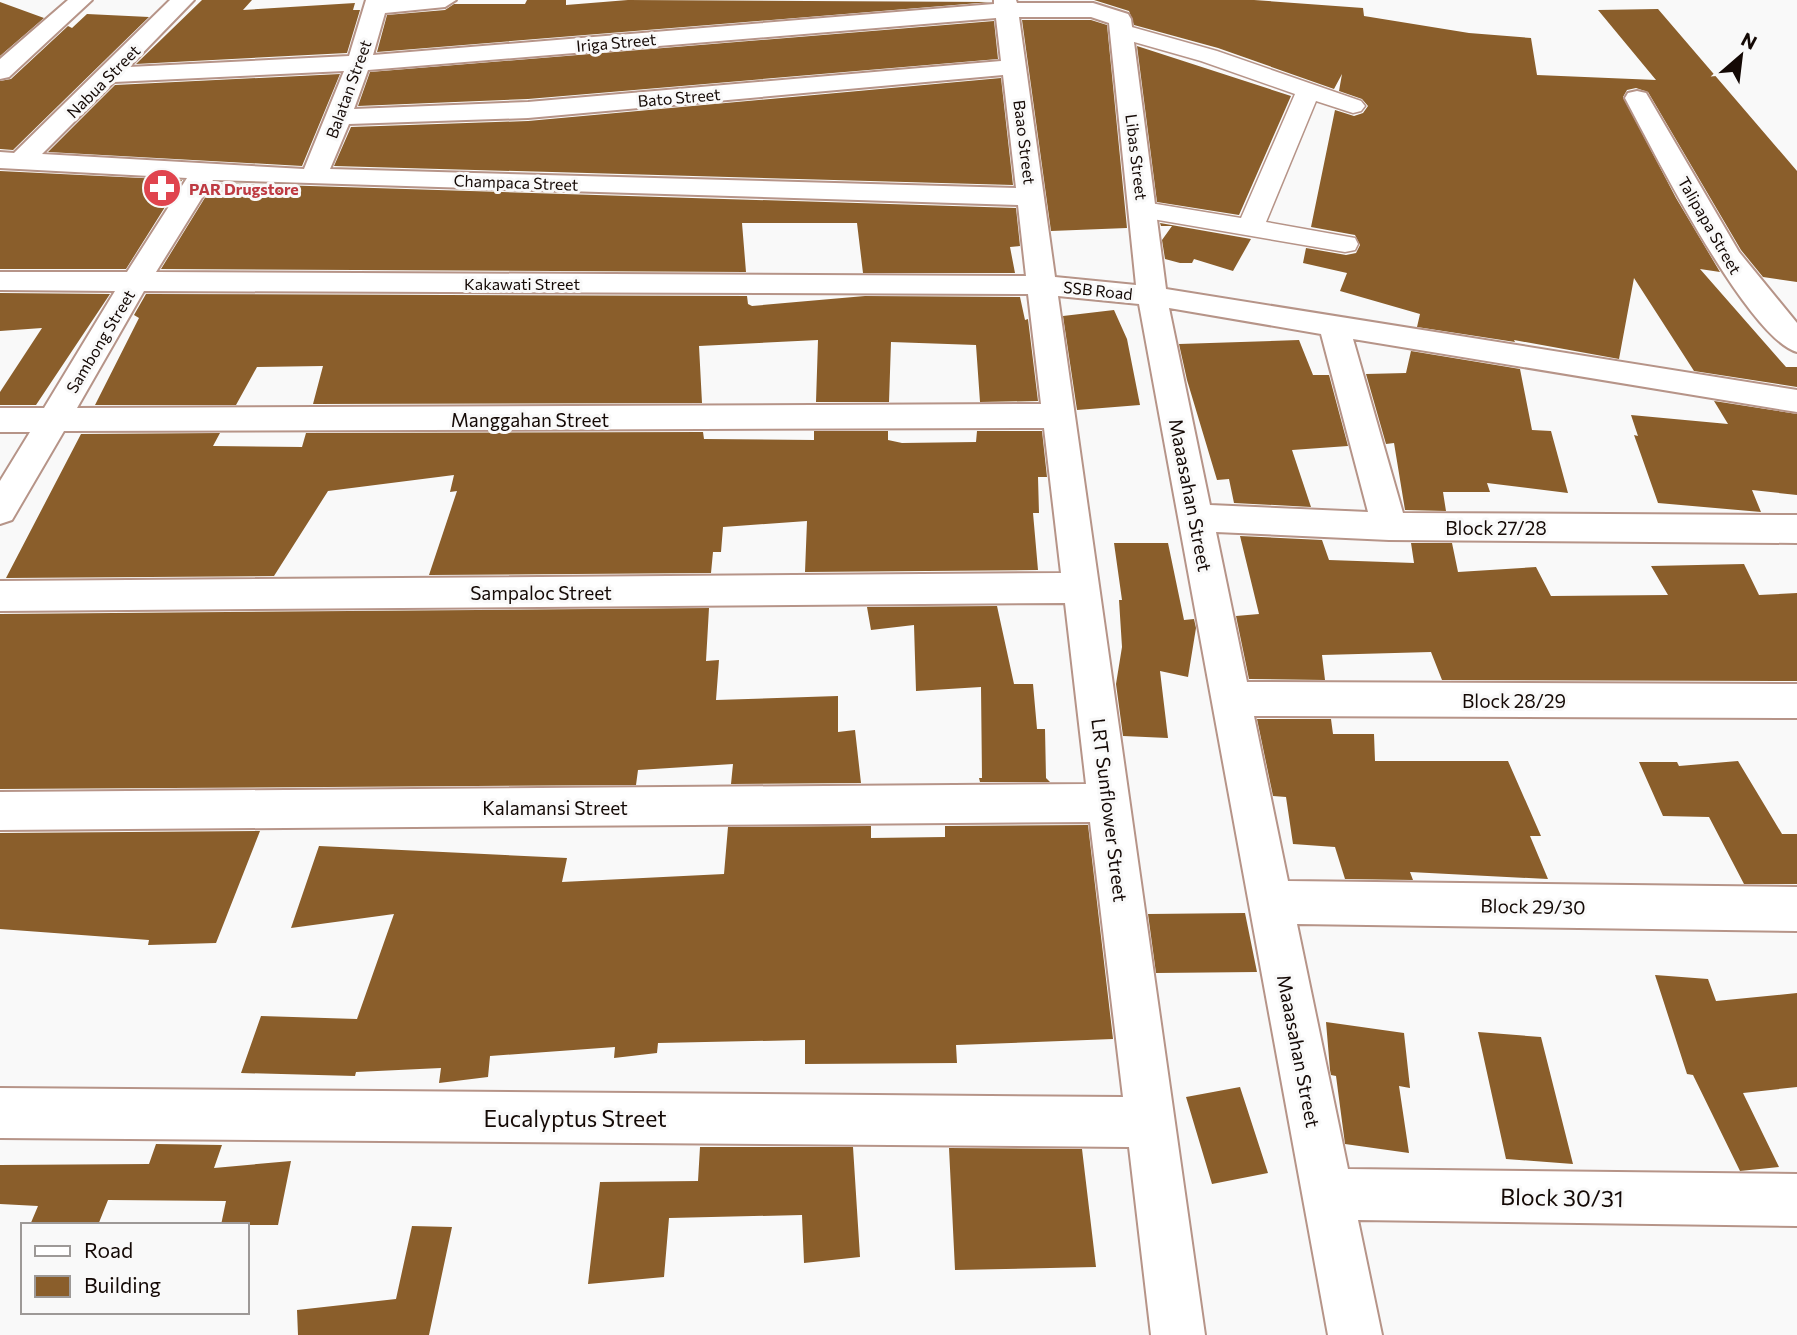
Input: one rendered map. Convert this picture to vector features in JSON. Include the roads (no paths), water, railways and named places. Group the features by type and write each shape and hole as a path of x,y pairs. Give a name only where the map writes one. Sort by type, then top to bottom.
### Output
{"street":[{"path":"0,72 81,0"},
{"name":"Nabua Street","path":"10,161 110,75 183,0"},
{"path":"376,3 445,0"},
{"name":"Balatan Street","path":"313,177 341,117 361,63 376,3"},
{"name":"Iriga Street","path":"110,75 361,63 1007,5 1093,10 1121,25"},
{"name":"Baao Street","path":"1007,5 1043,285"},
{"path":"1121,25 1353,107"},
{"name":"Libas Street","path":"1121,25 1152,296"},
{"name":"Bato Street","path":"341,117 528,110 1015,67"},
{"path":"1250,228 1308,91"},
{"name":"Talipapa Street","path":"1637,98 1713,236 1767,312 1797,342"},
{"name":"Champaca Street","path":"10,161 313,177 1032,197"},
{"name":"Sambong Street","path":"0,511 135,282 204,173"},
{"path":"1144,210 1345,244"},
{"name":"Kakawati Street","path":"0,281 1043,285"},
{"name":"SSB Road","path":"1043,285 1152,296"},
{"name":"LRT Sunflower Street","path":"1043,285 1178,1335"},
{"path":"1152,296 1797,401"},
{"name":"Maaasahan Street","path":"1152,296 1355,1335"},
{"path":"1335,325 1389,526"},
{"name":"Manggahan Street","path":"0,420 1060,416"},
{"name":"Block 27/28","path":"1196,519 1389,526 1797,529"},
{"name":"Sampaloc Street","path":"0,596 1082,588"},
{"name":"Block 28/29","path":"1231,699 1797,701"},
{"name":"Kalamansi Street","path":"0,811 1109,803"},
{"name":"Block 29/30","path":"1270,902 1797,909"},
{"name":"Eucalyptus Street","path":"0,1113 1151,1122"},
{"name":"Block 30/31","path":"1327,1194 1797,1200"}],"place":[{"name":"PAR Drugstore","path":"162,188"}]}
